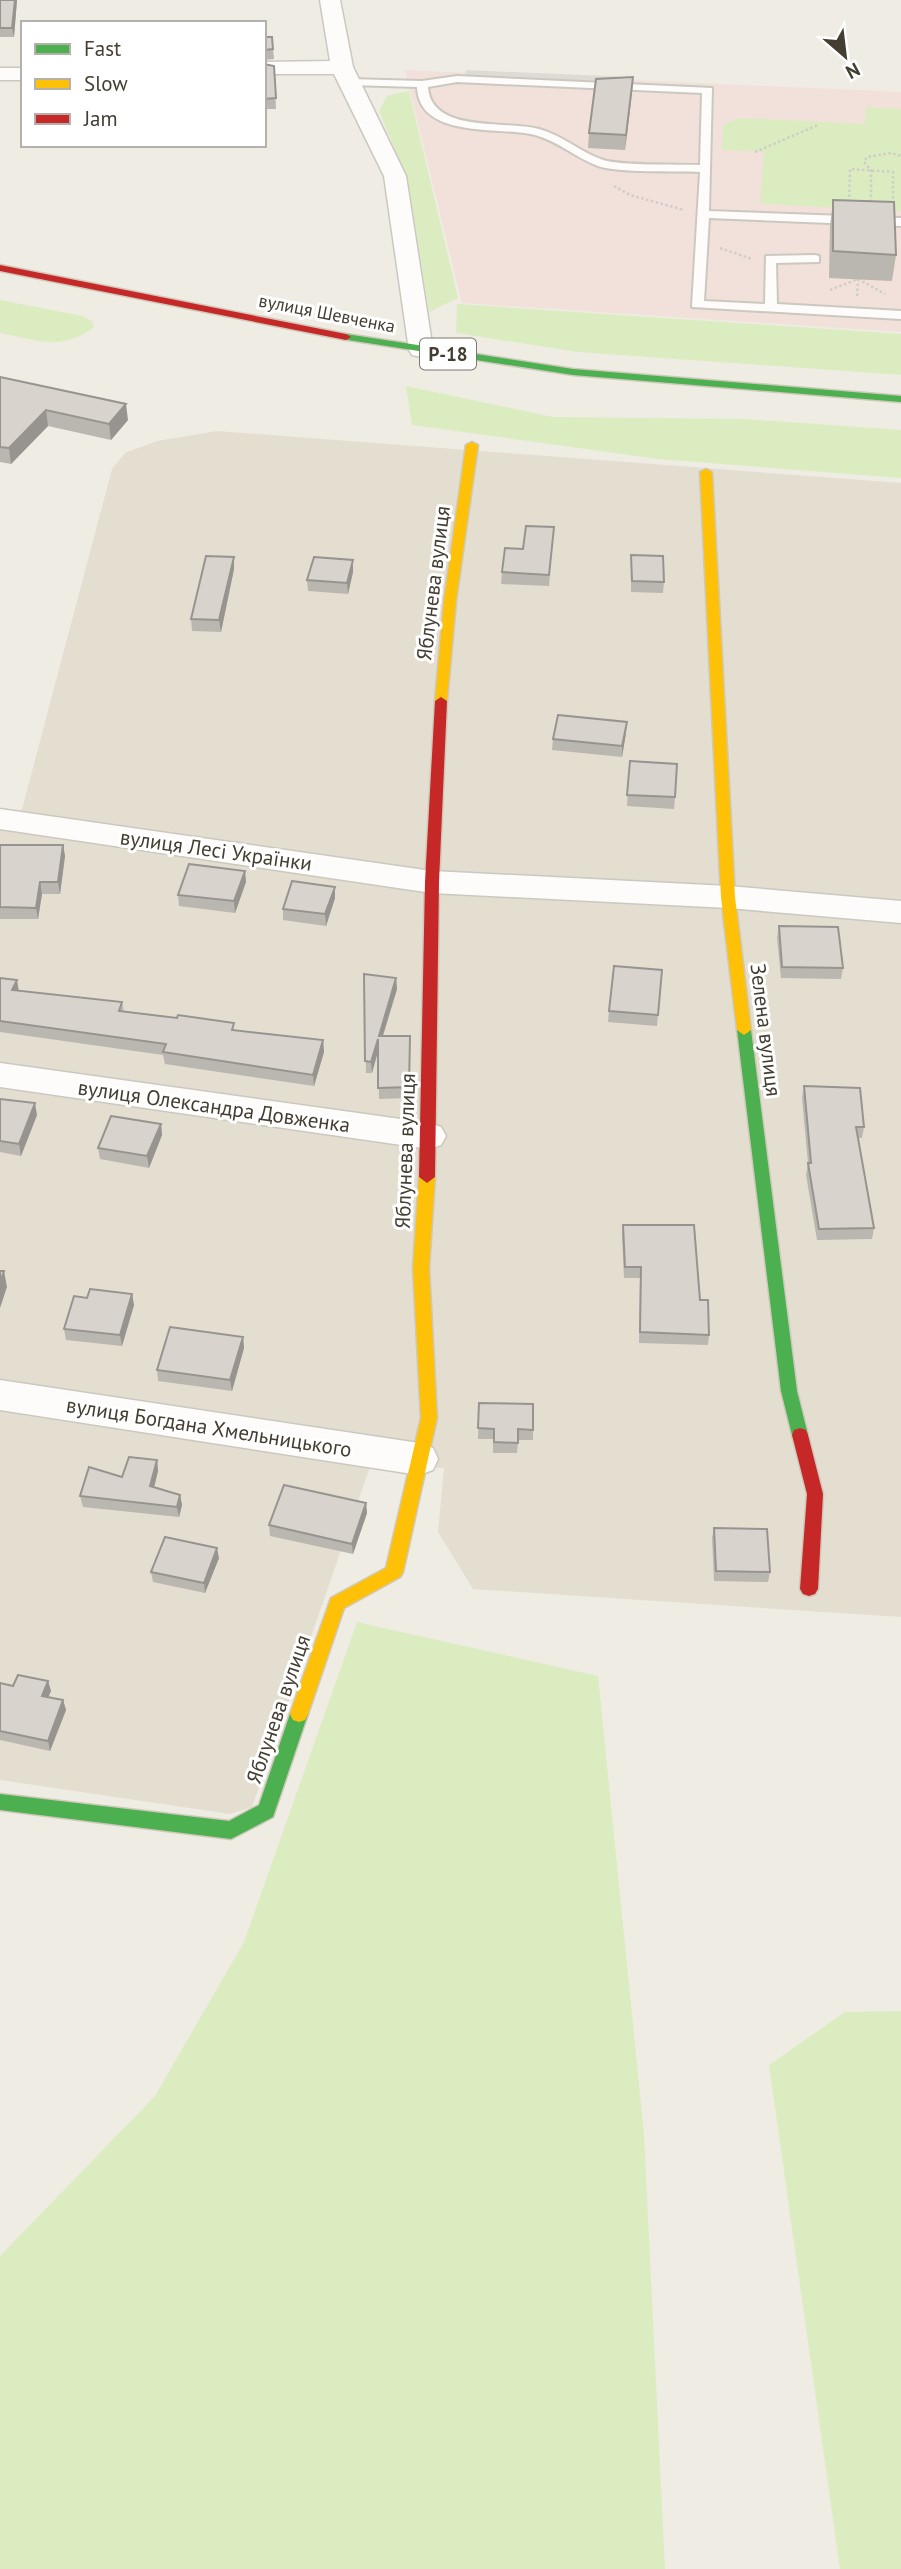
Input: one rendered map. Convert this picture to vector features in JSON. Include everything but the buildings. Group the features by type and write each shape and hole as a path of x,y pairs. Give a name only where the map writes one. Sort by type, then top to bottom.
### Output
{"street":[{"path":"330,0 346,75 395,176 421,350"},
{"path":"266,68 346,75"},
{"path":"0,75 21,74"},
{"name":"вулиця Шевченка","path":"0,268 421,350 527,366 637,379 901,399"},
{"name":"Яблунева вулиця","path":"0,1802 231,1830 266,1811 337,1603 394,1572 429,1418 421,1268 429,1136 432,882 440,717 450,601 472,445"},
{"name":"Зелена вулиця","path":"706,472 728,897 789,1391 815,1494 809,1589"},
{"name":"вулиця Лесі Українки","path":"0,819 432,882 728,897 901,912"},
{"name":"вулиця Олександра Довженка","path":"0,1075 429,1136"},
{"name":"вулиця Богдана Хмельницького","path":"0,1395 419,1459"}],"lane":[{"path":"346,75 422,84 457,79 708,90 697,304 901,315"},
{"path":"422,84 424,100 433,110 448,119 469,125 537,132 574,146 590,159 603,164 706,169"},
{"path":"702,214 897,222"},
{"path":"771,309 770,260 815,259"}],"path":[{"path":"755,152 818,125"},
{"path":"870,220 871,170 864,162 867,157 891,153 901,156"},
{"path":"603,164 609,182 619,190 663,206 702,214"},
{"path":"848,219 850,169 901,171"},
{"path":"893,172 897,222"},
{"path":"699,241 771,265"},
{"path":"859,279 890,297"}],"shaded area":[{"path":"405,70 901,92 901,332 462,303"},
{"path":"466,70 629,77 628,90 463,83"},
{"path":"217,431 901,483 901,1617 473,1589 438,1532 444,1468 371,1464 252,1807 230,1814 0,1780 0,826 17,828 112,469 125,453 157,441"}],"green space":[{"path":"409,91 458,298 429,312 408,180 379,111 387,96"},
{"path":"866,107 901,109 901,211 760,204 764,152 722,150 723,125 739,118 865,124"},
{"path":"0,300 82,316 92,321 94,327 82,335 60,342 38,341 0,333"},
{"path":"457,304 901,334 901,375 578,352 456,333"},
{"path":"406,386 553,417 743,419 901,430 901,478 658,459 412,425"},
{"path":"357,1622 598,1676 644,2134 665,2569 0,2569 0,2256 155,2096 244,1942"},
{"path":"901,2011 901,2569 840,2569 769,2065 845,2012"}],"traffic: fast":[{"path":"346,337 573,372 901,399"},
{"path":"744,1030 789,1391 800,1435"},
{"path":"0,1802 231,1830 266,1811 299,1714"}],"traffic: slow":[{"path":"441,701 450,601 472,445"},
{"path":"706,472 728,897 744,1030"},
{"path":"299,1714 337,1603 394,1572 429,1418 421,1268 427,1177"}],"traffic: jam":[{"path":"0,268 346,337"},
{"path":"427,1177 432,882 441,701"},
{"path":"800,1435 815,1494 809,1589"}]}
